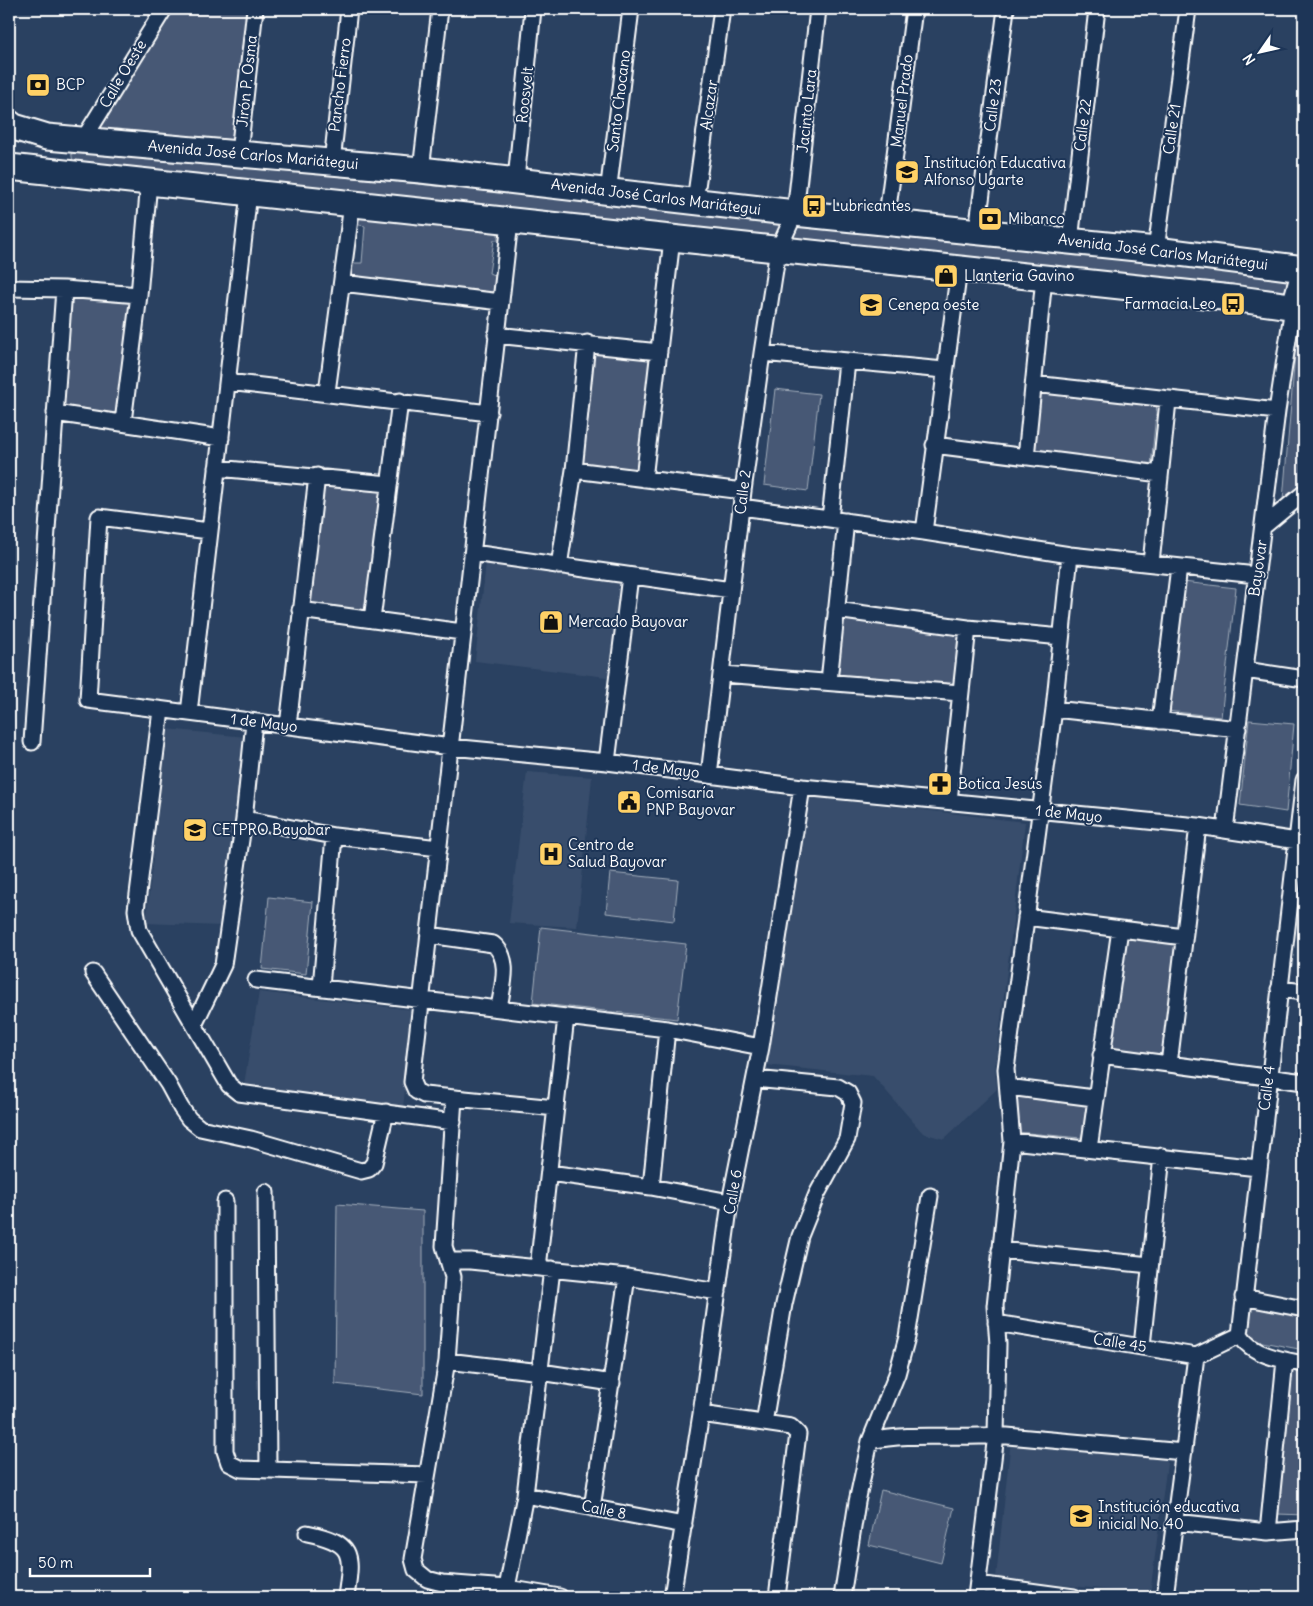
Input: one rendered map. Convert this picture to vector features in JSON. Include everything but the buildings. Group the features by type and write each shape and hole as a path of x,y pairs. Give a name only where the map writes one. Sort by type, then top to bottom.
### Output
{"main road":[{"name":"Avenida José Carlos Mariátegui","path":"10,128 47,137 74,140 239,153 516,180 608,193 1156,250 1304,269"},
{"path":"59,172 74,140"},
{"path":"9,167 1232,298 1299,308 1304,269"}],"street":[{"name":"Calle Oeste","path":"74,140 164,9"},
{"name":"Jirón P. Osma","path":"239,153 255,9"},
{"name":"Pancho Fierro","path":"332,162 349,9"},
{"path":"420,170 440,9"},
{"name":"Roosvelt","path":"516,180 533,9"},
{"name":"Santo Chocano","path":"608,193 632,9"},
{"name":"Alcazar","path":"696,201 722,9"},
{"name":"Jacinto Lara","path":"795,213 818,9"},
{"name":"Manuel Prado","path":"886,223 914,9"},
{"name":"Calle 23","path":"976,231 1006,9"},
{"name":"Calle 22","path":"1070,241 1097,9"},
{"name":"Calle 21","path":"1156,250 1188,9"},
{"path":"123,422 139,295 149,182"},
{"path":"189,713 249,194"},
{"path":"328,392 352,204"},
{"name":"Calle 2","path":"709,775 723,674 743,491 762,353 778,250 795,213"},
{"path":"510,222 412,1082 416,1091 424,1095 556,1108"},
{"path":"644,479 672,239"},
{"path":"924,532 958,269"},
{"path":"1026,456 1044,278"},
{"path":"342,283 501,302"},
{"path":"9,288 64,289 139,295"},
{"path":"32,742 64,289"},
{"name":"Bayovar","path":"1226,830 1277,411 1299,308"},
{"path":"496,335 659,352"},
{"path":"560,566 574,470 587,343"},
{"path":"762,353 944,370"},
{"path":"830,519 847,362"},
{"path":"228,382 328,392 489,413"},
{"path":"1034,384 1277,411"},
{"path":"1151,564 1168,400"},
{"path":"372,620 400,401"},
{"path":"55,413 221,438"},
{"path":"934,446 1160,474"},
{"path":"217,468 389,484"},
{"path":"574,470 743,491"},
{"path":"288,726 317,476"},
{"path":"1263,528 1304,493"},
{"path":"741,507 924,532 1070,555 1256,575"},
{"name":"1 de Mayo","path":"209,531 99,517 88,700 451,747 607,762 802,788 1198,826 1301,842"},
{"path":"829,681 846,521"},
{"path":"473,553 731,590"},
{"path":"1070,555 1054,709 1006,1069 1012,1141 1000,1250 996,1323 996,1436 977,1591 1074,1597"},
{"path":"1160,721 1180,566"},
{"path":"607,762 630,576"},
{"path":"300,610 462,632"},
{"path":"836,610 968,628 1062,637"},
{"path":"949,801 968,628"},
{"path":"1245,670 1304,680"},
{"path":"723,674 960,693"},
{"path":"1054,709 1238,729"},
{"path":"161,710 136,910 139,930 195,1023 229,1085 239,1093 453,1122"},
{"path":"195,1023 223,965 244,819 254,722"},
{"name":"Calle 4","path":"1240,1335 1268,1077 1301,842 1304,780"},
{"name":"Calle 6","path":"672,1597 701,1414 730,1202 762,1047 802,788"},
{"path":"244,819 334,836 440,848"},
{"path":"1169,1064 1198,826"},
{"path":"321,987 334,836"},
{"path":"1026,917 1184,937"},
{"path":"1089,1149 1094,1098 1120,929"},
{"path":"429,934 493,944 500,949 504,957 504,968 499,1008"},
{"path":"93,973 168,1084 181,1108 189,1119 200,1128 250,1139 361,1171 369,1169 374,1163 386,1112"},
{"path":"256,980 422,998 667,1029 762,1047"},
{"path":"1279,989 1304,992"},
{"path":"507,1588 525,1495 541,1372 549,1173 566,1017"},
{"path":"651,1187 667,1029"},
{"path":"1101,1055 1304,1082"},
{"path":"755,1079 838,1087 848,1093 853,1103 847,1139 818,1194 800,1236 784,1304 764,1423"},
{"path":"1008,1087 1094,1098"},
{"path":"454,1098 444,1246 453,1277 447,1361 413,1559 416,1570 441,1590 507,1588 537,1595 560,1597"},
{"path":"1012,1141 1258,1168"},
{"path":"1142,1346 1162,1156"},
{"path":"549,1173 651,1187 730,1202"},
{"path":"266,1192 268,1469"},
{"path":"842,1597 857,1502 870,1441 897,1374 907,1337 930,1196"},
{"path":"225,1201 225,1451 230,1463 242,1469 428,1476"},
{"path":"1000,1250 1150,1265"},
{"path":"448,1261 470,1260 627,1277 718,1292"},
{"path":"592,1508 627,1277"},
{"path":"1243,1297 1304,1309"},
{"name":"Calle 45","path":"996,1323 1196,1356"},
{"path":"1165,1597 1196,1356 1240,1335 1244,1343 1255,1350 1304,1364"},
{"path":"1268,1532 1285,1360"},
{"path":"447,1361 541,1372 612,1383"},
{"path":"701,1414 791,1426 798,1434 777,1597"},
{"path":"870,1441 895,1436 996,1436 1184,1452"},
{"name":"Calle 8","path":"525,1495 684,1525"},
{"path":"1175,1522 1268,1532 1304,1529"},
{"path":"307,1533 328,1537 341,1544 348,1552 351,1562 346,1597"}],"shaded area":[{"path":"168,9 250,9 235,143 96,128"},
{"path":"71,149 1290,272 1286,291 73,164"},
{"path":"357,214 498,228 498,240 494,240 489,273 498,277 498,295 351,279 348,276 349,263 362,263 365,226 354,224"},
{"path":"67,292 133,296 120,415 58,408"},
{"path":"1298,318 1304,320 1304,481 1283,500"},
{"path":"591,346 655,352 639,472 580,466"},
{"path":"775,389 819,394 808,491 764,485"},
{"path":"1036,392 1157,403 1151,466 1030,453"},
{"path":"320,483 384,490 370,611 304,604"},
{"name":"Mercado Bayovar","path":"486,563 627,584 615,678 475,661"},
{"path":"1183,582 1236,588 1221,717 1167,711"},
{"path":"842,618 962,634 956,687 837,675"},
{"path":"1249,720 1294,724 1286,812 1240,805"},
{"name":"CETPRO Bayobar","path":"167,729 245,737 223,926 146,923"},
{"name":"Centro de Salud Bayovar","path":"527,772 592,777 577,927 509,923"},
{"path":"806,796 1025,822 995,1069 997,1089 944,1139 923,1133 873,1076 767,1065"},
{"path":"610,873 678,880 674,921 606,913"},
{"path":"269,897 313,902 306,974 262,969"},
{"path":"541,927 686,944 677,1019 533,1003"},
{"path":"1122,936 1178,942 1163,1059 1106,1052"},
{"path":"259,992 414,1010 403,1107 243,1091"},
{"path":"1017,1094 1091,1102 1081,1138 1017,1132"},
{"path":"337,1204 423,1211 423,1394 335,1384"},
{"path":"1248,1302 1304,1313 1304,1350 1252,1340 1244,1330"},
{"path":"1292,1369 1304,1369 1304,1515 1278,1514"},
{"name":"Institución educativa inicial No. 40","path":"1011,1440 1168,1455 1150,1594 996,1578"},
{"path":"881,1490 954,1508 941,1563 869,1545"}],"place":[{"name":"BCP","path":"38,85"},
{"name":"Institución Educativa Alfonso Ugarte","path":"907,172"},
{"name":"Lubricantes","path":"814,206"},
{"name":"Mibanco","path":"990,219"},
{"name":"Llanteria Gavino","path":"946,276"},
{"name":"Farmacia Leo","path":"1233,304"},
{"name":"Cenepa oeste","path":"871,305"},
{"name":"Mercado Bayovar","path":"551,622"},
{"name":"Botica Jesús","path":"940,784"},
{"name":"Comisaría PNP Bayovar","path":"629,802"},
{"name":"CETPRO Bayobar","path":"195,830"},
{"name":"Centro de Salud Bayovar","path":"551,854"},
{"name":"Institución educativa inicial No. 40","path":"1081,1516"}]}
